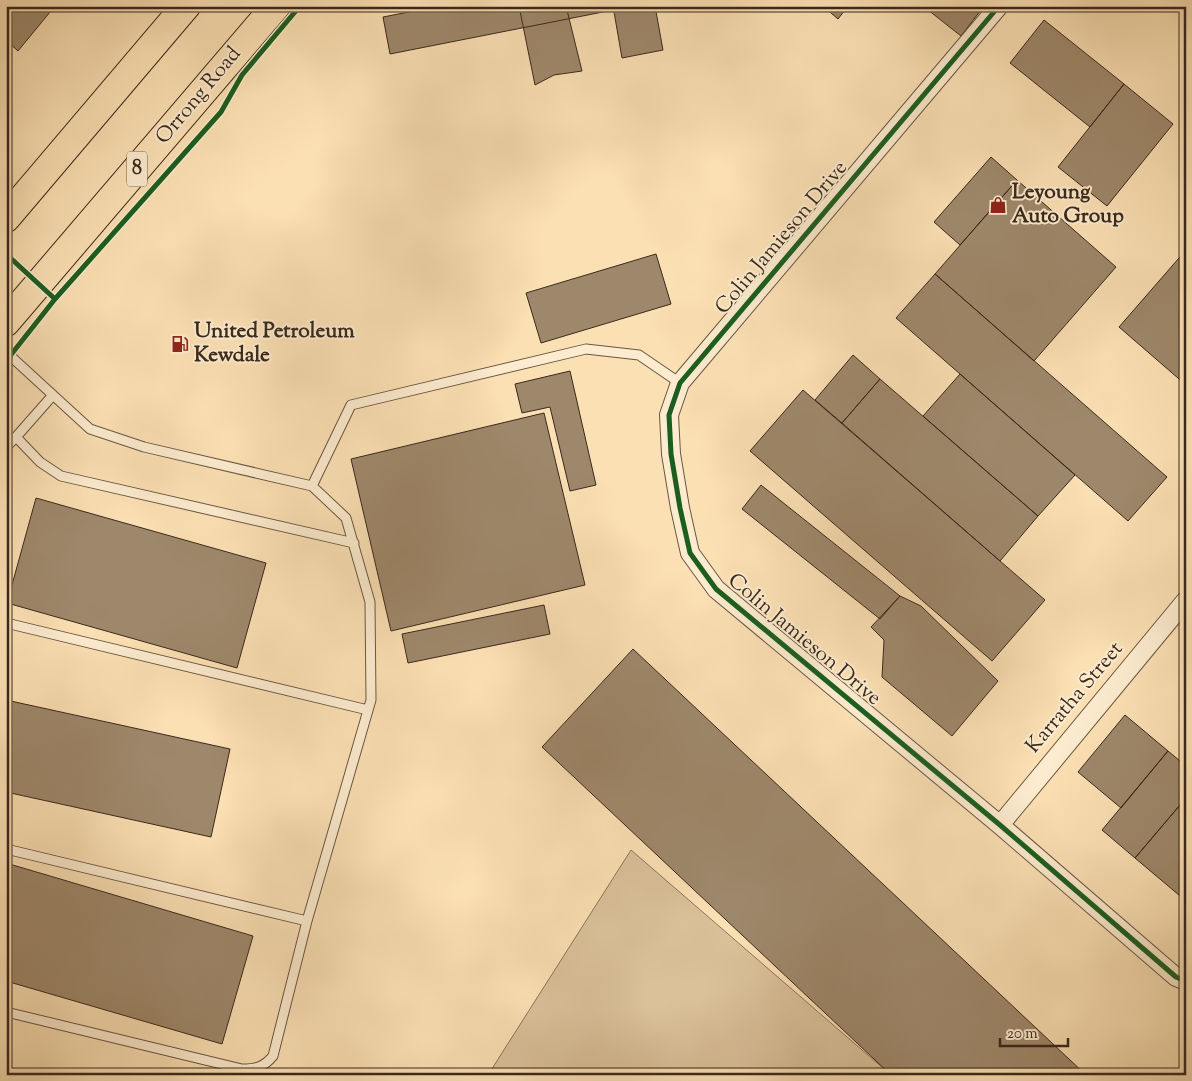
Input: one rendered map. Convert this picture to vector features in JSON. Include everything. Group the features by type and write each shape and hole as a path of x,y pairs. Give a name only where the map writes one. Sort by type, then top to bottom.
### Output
{"highway":[{"path":"6,218 186,6"},
{"name":"Orrong Road","path":"6,322 276,6"}],"street":[{"name":"Colin Jamieson Drive","path":"1000,6 680,383 669,415 671,454 684,526 690,553 716,589 1000,825 1176,977 1186,982"},
{"name":"Karratha Street","path":"1000,825 1186,600"}],"lane":[{"path":"312,486 351,405 586,349 639,355 680,383"},
{"path":"6,352 90,429 144,447 312,486 346,518 370,602 371,700 307,921 273,1056 266,1064 256,1069 242,1069 6,1012"},
{"path":"6,447 53,395"},
{"path":"16,437 40,462 62,476 354,543"},
{"path":"6,624 368,710"},
{"path":"6,849 307,921"}],"shaded area":[{"path":"631,850 891,1075 488,1075"}],"building":[{"path":"6,6 55,6 18,51 6,40"},
{"path":"440,6 613,6 613,10 390,54 383,17"},
{"path":"519,6 566,6 582,71 554,75 535,85"},
{"path":"613,6 655,6 663,50 622,58"},
{"path":"823,6 848,6 838,19"},
{"path":"923,6 984,6 961,36"},
{"path":"1044,20 1124,84 1090,127 1010,63"},
{"path":"1124,84 1173,124 1107,206 1058,167"},
{"path":"991,157 1017,180 960,245 934,222"},
{"path":"1017,180 1116,267 1034,361 935,274"},
{"path":"1186,250 1186,385 1119,327"},
{"path":"656,254 671,304 541,343 526,293"},
{"path":"935,274 1167,477 1128,521 896,318"},
{"path":"853,355 880,379 842,423 815,400"},
{"path":"570,371 596,485 570,491 550,407 522,413 515,384"},
{"path":"960,374 1075,475 1038,516 923,416"},
{"path":"880,379 1038,516 1000,561 842,423"},
{"path":"803,390 1045,600 992,661 750,451"},
{"path":"544,413 585,585 391,631 351,459"},
{"path":"761,485 900,596 880,619 742,509"},
{"path":"36,498 266,563 237,668 7,603"},
{"path":"900,596 921,606 998,681 952,736 882,677 884,640 871,627"},
{"path":"544,605 550,634 408,663 402,634"},
{"path":"633,649 1086,1075 891,1075 542,747"},
{"path":"6,700 230,749 211,837 6,792"},
{"path":"1125,715 1168,751 1121,808 1078,772"},
{"path":"1168,751 1186,766 1186,798 1135,858 1102,830"},
{"path":"1186,798 1186,901 1135,858"},
{"path":"6,863 253,936 222,1044 6,981"}],"cycle path":[{"path":"6,361 55,299 221,112 242,75 300,6"},
{"path":"999,6 680,383 669,415 671,454 680,508 690,553 716,589 1000,825 1176,977 1186,981"},
{"path":"6,254 55,299"}],"place":[{"name":"Leyoung Auto Group","path":"998,205"},
{"name":"United Petroleum Kewdale","path":"180,344"}]}
